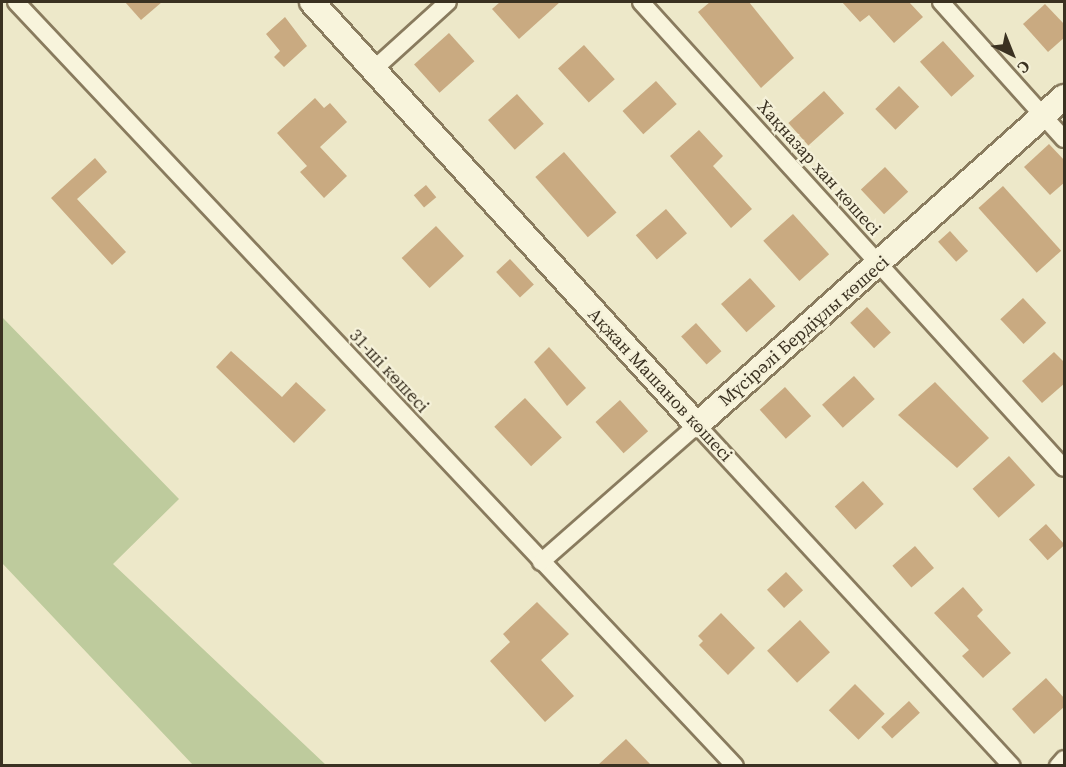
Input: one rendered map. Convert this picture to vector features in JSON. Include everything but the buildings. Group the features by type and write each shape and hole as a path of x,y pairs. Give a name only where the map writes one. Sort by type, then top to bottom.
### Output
{"street":[{"name":"31-ші көшесі","path":"16,2 541,562 735,765"},
{"name":"Ақжан Машанов көшесі","path":"312,2 697,426 1012,765"},
{"path":"373,70 448,2"},
{"name":"Хақназар хан көшесі","path":"641,2 1065,468"},
{"path":"941,2 1065,139"},
{"name":"Мүсірәлі Бердіұлы көшесі","path":"541,562 880,265 1065,97"},
{"path":"1058,765 1065,759"}],"green space":[{"path":"2,317 179,499 113,564 326,765 193,765 2,563"}]}
